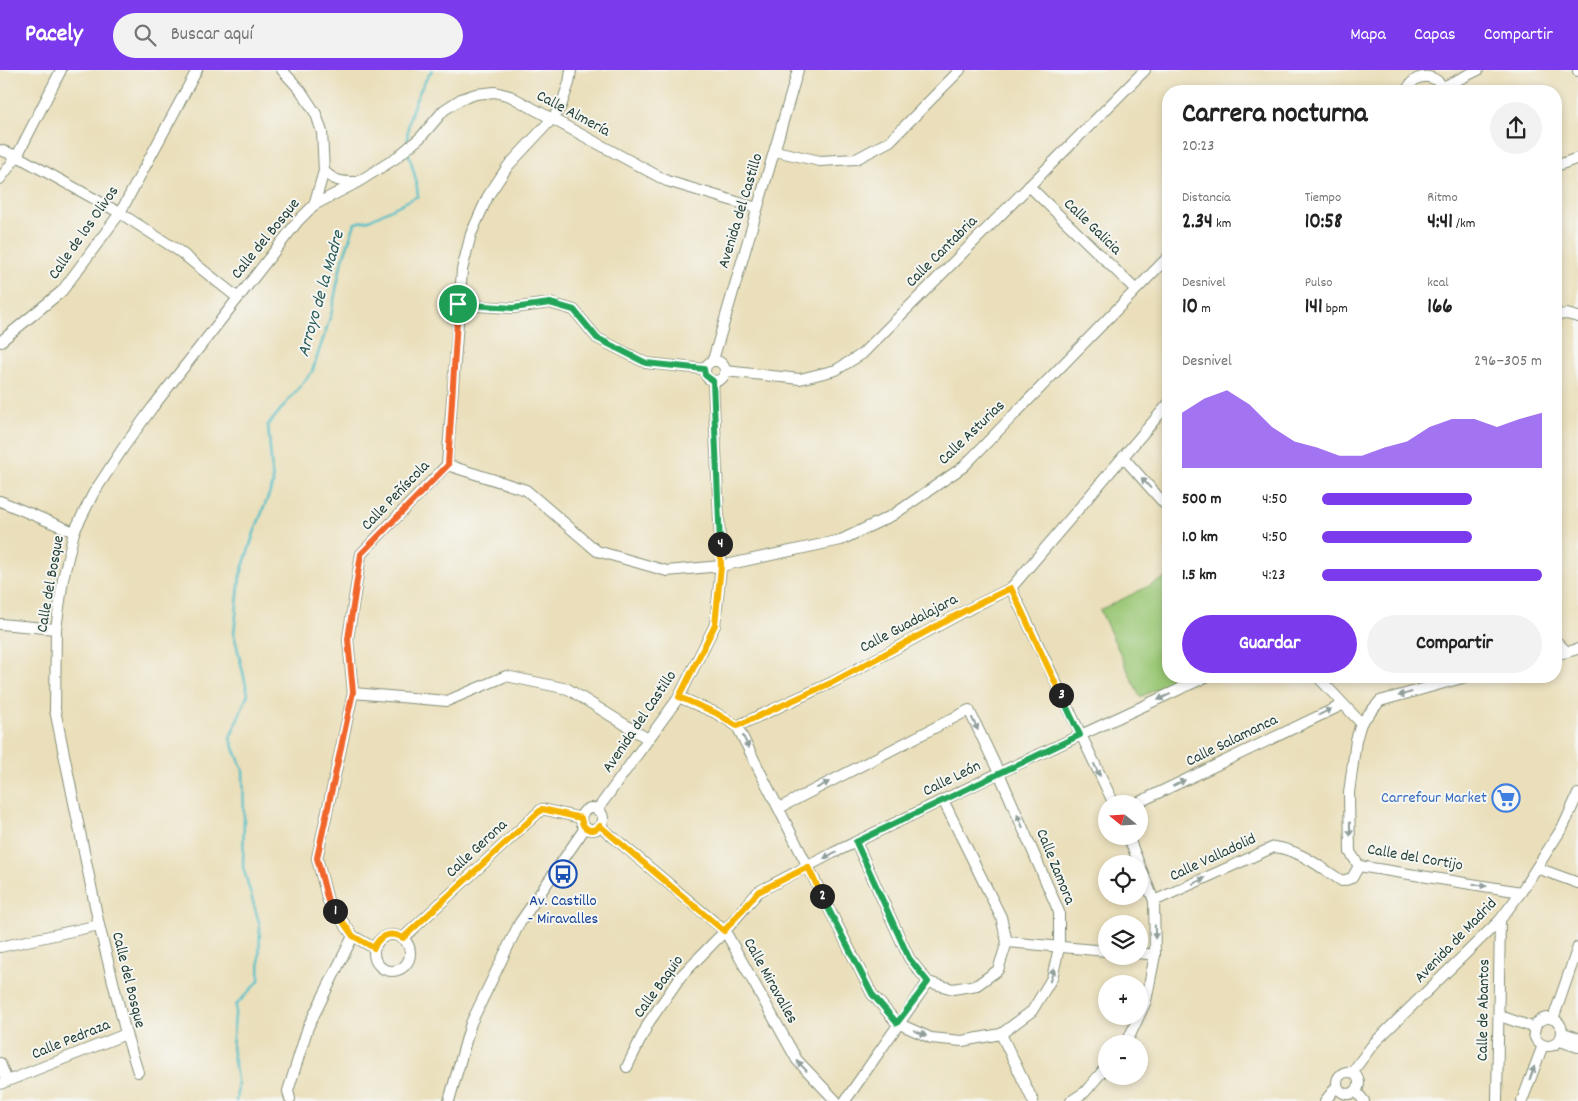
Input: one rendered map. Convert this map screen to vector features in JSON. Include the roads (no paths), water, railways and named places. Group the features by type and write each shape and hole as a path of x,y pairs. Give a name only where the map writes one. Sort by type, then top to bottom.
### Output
{"street":[{"path":"0,178 17,156 61,70"},
{"name":"Calle de los Olivos","path":"0,342 62,291 120,213 197,70"},
{"name":"Calle Peñíscola","path":"374,948 353,936 328,901 317,858 353,692 348,639 361,554 448,465 458,304 462,270 472,234 488,196 508,166 552,119 561,106 569,83 571,70"},
{"name":"Avenida del Castillo","path":"713,360 798,70"},
{"path":"775,151 820,161 856,159 890,141 960,70"},
{"name":"Calle Cantabria","path":"725,371 800,378 836,370 862,354 1145,70"},
{"path":"1451,85 1478,70"},
{"name":"Calle del Bosque","path":"138,1072 126,1034 99,925 55,710 56,629 63,579 74,532 93,494 123,448 298,221 314,204 326,180 322,132 316,114 285,71"},
{"path":"1411,85 1417,74 1434,78 1440,85"},
{"name":"Calle Almería","path":"314,204 358,182 396,158 421,137 444,110 461,98 496,92 510,96 667,181 756,208"},
{"path":"0,150 17,156 120,213 179,251 238,298"},
{"path":"1562,164 1578,158"},
{"path":"326,180 358,182"},
{"path":"326,180 339,188 334,194 322,195 326,180"},
{"name":"Calle Galicia","path":"1029,186 1135,289"},
{"name":"Calle Asturias","path":"448,465 526,490 597,551 667,571 721,566 841,540 893,515 963,467 1162,263"},
{"path":"458,304 513,308 550,303 574,310 597,338 646,363 704,369"},
{"path":"1562,314 1578,317"},
{"path":"713,360 722,363 725,371 720,380 713,381 705,375 704,369 707,363 713,360"},
{"name":"Avenida del Castillo","path":"597,810 679,697 715,625 721,566 713,381"},
{"name":"Calle Guadalajara","path":"737,726 833,682 1011,588 1162,411"},
{"path":"1123,457 1162,501"},
{"path":"0,501 74,532"},
{"path":"1011,588 1110,795"},
{"path":"0,624 56,629"},
{"path":"1562,647 1567,652"},
{"path":"1562,653 1578,649"},
{"path":"353,692 447,701 506,676 568,689 648,739"},
{"name":"Calle León","path":"724,931 758,892 943,800 1193,683"},
{"path":"1323,683 1361,723"},
{"name":"Calle del Cortijo","path":"1431,683 1380,701 1361,723 1356,740 1349,793 1350,852 1359,866 1522,892"},
{"path":"679,697 716,713 737,726"},
{"name":"Calle Salamanca","path":"1148,798 1342,705"},
{"name":"Calle Zamora","path":"737,726 872,994 897,1023 931,1038 962,1041 1001,1034 1032,1011 1052,978 1059,948 1059,912 1000,773 969,710 779,808"},
{"name":"Avenida de Madrid","path":"1353,1071 1374,1044 1500,920 1522,892 1564,825 1578,794"},
{"path":"856,842 909,958 928,982 953,989 976,985 998,970 1007,942 1000,917 943,800"},
{"name":"Calle Gerona","path":"403,938 542,809 583,823"},
{"path":"449,1101 471,1023 519,924 583,823 587,810 597,810 602,819 600,826 591,830 583,823"},
{"name":"Calle Miravalles","path":"600,826 724,931 796,1060 836,1101"},
{"path":"1130,1035 1146,1001 1155,955 1154,901 1132,845"},
{"name":"Calle Valladolid","path":"1154,901 1274,847 1288,848 1342,881 1352,878 1359,866"},
{"path":"1536,868 1578,883"},
{"name":"Calle de Abantos","path":"1497,1101 1500,1016 1500,920"},
{"path":"0,947 99,925"},
{"name":"Calle Baquio","path":"627,1067 649,1022 681,976 724,931"},
{"path":"386,935 398,935 403,938 408,944 410,952 409,960 404,967 397,971 389,972 376,964 373,956 376,942 386,935"},
{"path":"290,1099 288,1091 308,1027 353,936"},
{"path":"1007,942 1098,950"},
{"path":"1553,1019 1578,947"},
{"path":"1148,955 1155,955"},
{"path":"845,1101 897,1023 928,982"},
{"path":"1500,1016 1535,1028"},
{"path":"1553,1019 1561,1027 1561,1037 1555,1045 1542,1045 1535,1038 1535,1028 1542,1020 1553,1019"},
{"name":"Calle Pedraza","path":"3,1082 126,1034"},
{"path":"1001,1034 1033,1101"},
{"path":"1561,1037 1578,1038"},
{"path":"1561,1037 1578,1047"},
{"path":"1522,1101 1542,1045"},
{"path":"0,1063 3,1082"},
{"path":"1346,1095 1339,1090 1337,1080 1341,1074 1349,1070 1353,1071 1358,1079 1356,1091 1364,1101"},
{"path":"1071,1101 1085,1092 1098,1077"},
{"path":"1325,1101 1337,1086"},
{"path":"1334,1101 1356,1091"}],"waterway":[{"name":"Arroyo de la Madre","path":"408,143 411,114 422,86 432,70"},
{"name":"Arroyo de la Madre","path":"236,1101 238,1086 232,1047 236,1005 259,981 260,926 243,867 243,770 230,738 248,694 234,634 240,576 273,484 268,425 312,372 331,315 341,265 355,223 369,220 418,196 416,180 408,151"}],"place":[{"name":"Carrefour Market","path":"1506,798"},
{"name":"Av. Castillo - Miravalles","path":"563,874"}]}
